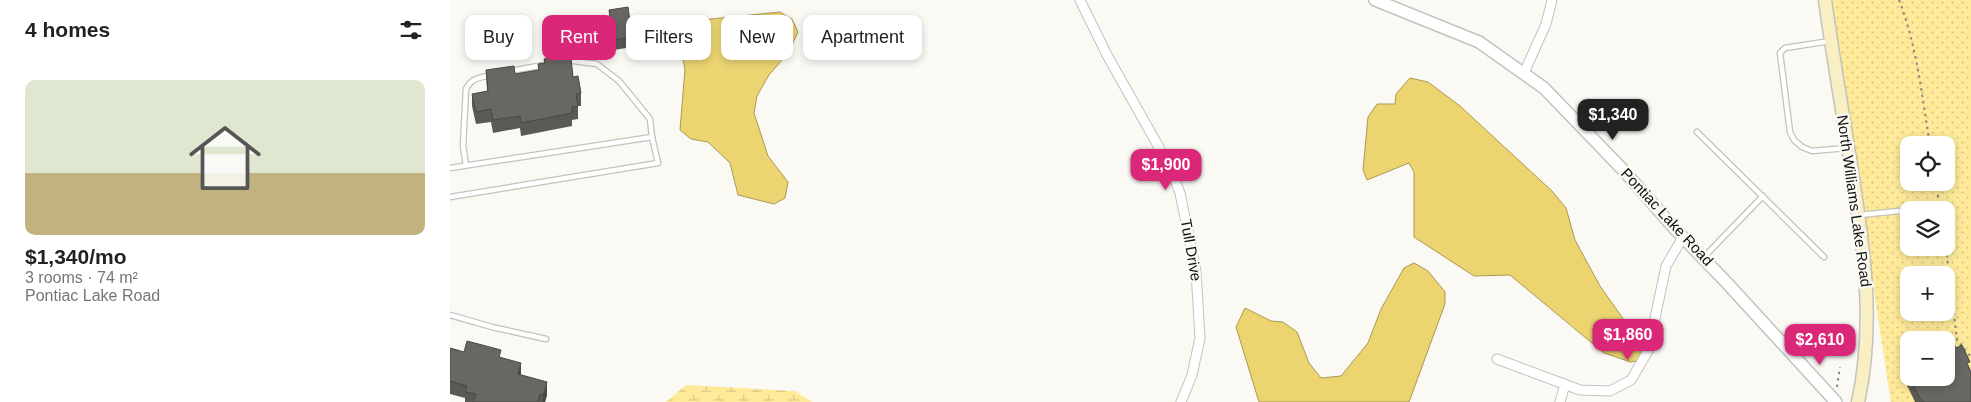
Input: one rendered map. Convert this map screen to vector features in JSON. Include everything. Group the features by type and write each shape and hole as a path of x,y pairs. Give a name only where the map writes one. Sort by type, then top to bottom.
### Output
{"main road":[{"name":"North Williams Lake Road","path":"1824,0 1867,281 1868,328 1866,360 1858,402"}],"street":[{"name":"Tull Drive","path":"1080,0 1107,55 1170,167 1180,193 1196,270 1200,338 1192,375 1181,402"},
{"name":"Pontiac Lake Road","path":"1375,0 1479,42 1544,88 1625,172 1835,401"},
{"path":"1524,73 1546,24 1552,0"},
{"path":"1497,359 1580,390 1610,391 1631,380 1648,351 1666,266 1684,237"},
{"path":"1560,402 1565,384"}],"lane":[{"path":"1831,41 1785,48 1780,53 1790,132 1798,144 1806,150 1817,152 1848,148"},
{"path":"450,197 658,163 650,119 619,81 604,69 590,62 559,61"},
{"path":"506,72 546,64"},
{"path":"466,165 463,146 466,89 468,84 474,79 498,74"},
{"path":"1697,132 1824,257"},
{"path":"450,168 652,136"},
{"path":"1704,257 1763,196"},
{"path":"1858,215 1900,210"},
{"path":"450,315 546,339"}],"path":[{"path":"1899,0 1913,46 1928,136"},
{"path":"1947,256 1957,340 1971,357"},
{"path":"1835,401 1840,367"}],"green space":[{"path":"1829,0 1971,0 1971,402 1891,402"},
{"path":"686,385 795,391 812,402 666,402"}],"shaded area":[{"path":"780,12 785,15 751,15"},
{"path":"721,18 721,60 782,60 769,75 757,96 754,113 768,156 788,182 785,198 774,204 738,195 730,163 708,142 691,139 680,130 685,69 683,60 711,60 711,19"},
{"path":"793,21 798,32 793,42"},
{"path":"1410,78 1428,82 1460,106 1552,191 1566,208 1575,240 1600,286 1643,347 1640,360 1631,362 1604,353 1510,275 1474,276 1414,237 1414,172 1409,163 1367,180 1363,170 1368,117 1377,104 1395,104 1396,94"},
{"path":"1414,263 1428,271 1445,292 1445,304 1409,402 1259,402 1236,327 1245,308 1271,321 1283,322 1297,332 1309,363 1321,378 1341,376 1368,343 1381,309 1404,268"}],"building":[{"path":"628,7 629,15 626,15 626,38 616,40 616,15 610,15 609,10"},
{"path":"544,60 571,60 573,77 578,76 581,93 576,94 578,106 572,107 572,113 521,123 520,116 493,120 491,109 476,112 472,94 488,91 486,70 514,66 515,74 539,70 538,64 545,63"},
{"path":"467,341 501,350 499,357 521,363 518,374 547,382 543,395 540,394 538,402 473,402 476,394 465,392 467,386 450,381 450,348 464,352"},
{"path":"1962,345 1970,362 1967,363 1971,372 1971,402 1923,402 1913,386 1955,386 1955,346 1956,348"}]}
